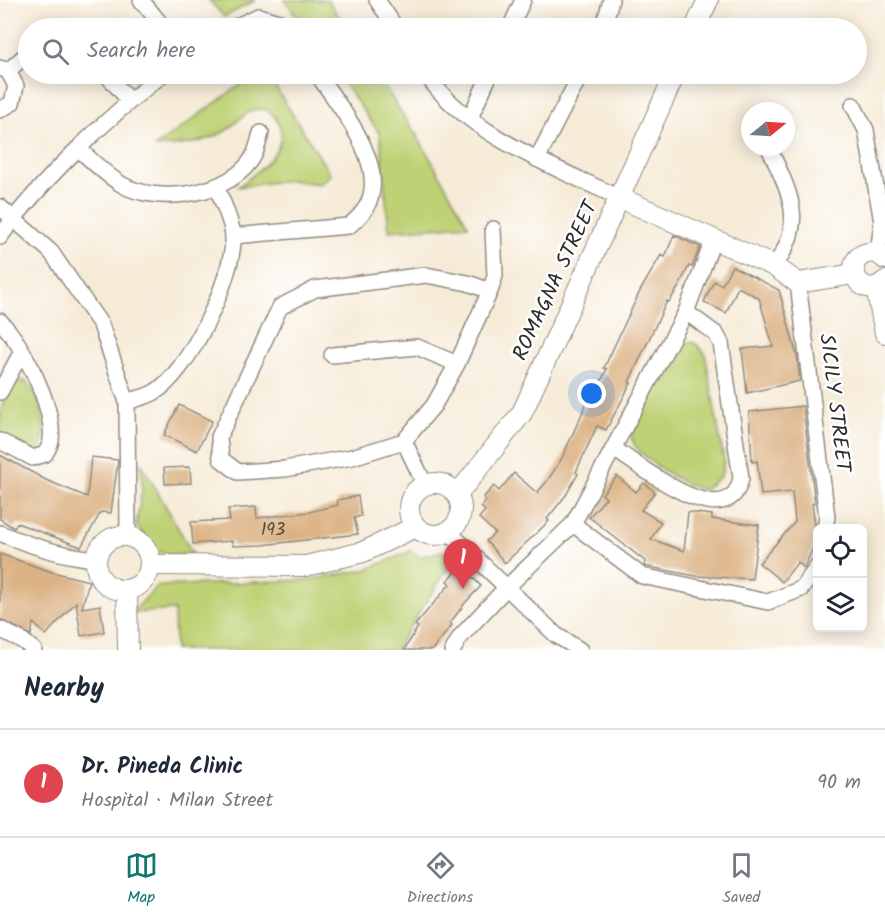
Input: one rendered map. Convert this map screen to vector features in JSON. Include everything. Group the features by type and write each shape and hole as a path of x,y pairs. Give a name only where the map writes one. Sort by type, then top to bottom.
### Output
{"street":[{"path":"141,0 156,18"},
{"path":"377,0 389,18"},
{"path":"515,18 523,0"},
{"path":"606,18 611,0"},
{"path":"700,18 708,0"},
{"path":"0,110 12,103 16,95 16,86 4,69 18,60"},
{"path":"115,84 129,100"},
{"path":"0,237 14,218 79,149 129,100 150,84"},
{"path":"233,236 349,226 366,208 372,180 362,139 324,84"},
{"path":"432,84 470,118 537,159 774,266 798,283 854,274"},
{"path":"470,118 485,84"},
{"path":"537,159 576,84"},
{"name":"ROMAGNA STREET","path":"457,495 522,412 671,84"},
{"path":"853,105 866,130 882,222 881,256 867,253 858,258 854,274"},
{"path":"79,149 121,184 144,194 172,195 217,188 238,173 254,156 261,133"},
{"path":"772,156 791,201 793,220 792,238 774,266"},
{"path":"127,402 154,393 179,368 203,330 223,286 233,236 217,188"},
{"path":"0,207 51,252 101,324 127,402 128,535"},
{"path":"490,291 468,283 426,275 315,289 280,307 219,437 221,459 238,472 285,469 352,457 404,441 434,405 457,364 490,291 495,276 493,229"},
{"path":"453,650 460,637 506,588 573,524 686,312 714,238"},
{"path":"854,274 864,286 880,284 885,333"},
{"name":"SICILY STREET","path":"798,283 827,517 826,524"},
{"path":"614,449 693,498 724,502 733,497 739,488 741,478 721,343 716,334 686,312"},
{"path":"0,321 37,380 47,411 51,442 45,454 33,458 0,441"},
{"path":"332,355 417,347 457,364"},
{"path":"0,392 21,353"},
{"path":"404,441 425,485"},
{"path":"439,483 457,495 462,511 460,520 449,532 428,535 416,527 409,512 409,504 418,489 425,485 439,483"},
{"path":"573,524 642,576 768,602 801,588 813,572"},
{"path":"151,565 306,566 363,552 416,527"},
{"path":"449,532 556,635 580,650"},
{"path":"0,533 28,545 69,556 96,559"},
{"path":"128,535 144,546 151,565 143,582 127,590 111,587 104,582 99,576 96,559 99,549 107,540 128,535"},
{"path":"127,590 128,650"},
{"path":"0,629 23,640 34,650"}],"green space":[{"path":"209,0 256,0 224,17"},
{"path":"285,0 328,0 340,18 298,18"},
{"path":"241,84 273,84 331,175 320,184 289,180 238,187 270,159 280,141 281,132 278,122 275,117 263,109 249,112 227,130 206,140 155,147"},
{"path":"344,84 383,84 419,139 468,225 389,231 380,134"},
{"path":"681,341 695,343 705,353 724,461 721,476 704,490 674,477 650,461 634,444 631,436 673,346"},
{"path":"15,381 25,381 40,404 44,423 43,442 41,451 34,455 0,436 4,399"},
{"path":"141,463 193,554 172,555 156,551 136,525 142,491"},
{"path":"411,551 420,557 442,551 452,562 395,650 175,650 174,610 132,613 157,586 308,580 365,570"}],"building":[{"path":"674,235 700,247 692,267 689,266 678,288 669,302 667,301 629,382 631,383 606,430 597,426 576,472 578,474 566,495 547,519 549,521 505,563 486,541 495,533 479,518 485,511 481,507 486,501 483,498 494,486 499,491 514,473 537,493 548,480 562,458 588,400 592,401 607,369 604,368 640,291 661,255 665,257"},
{"path":"732,266 779,290 797,356 800,381 747,393 742,349 773,346 759,298 738,287 726,313 704,302 714,281 722,285"},
{"path":"179,405 212,421 197,451 164,435"},
{"path":"803,406 815,503 812,503 815,524 813,524 813,548 804,568 798,562 782,582 759,563 795,522 792,492 761,495 757,461 752,462 749,412"},
{"path":"0,455 46,480 87,497 91,457 118,460 111,513 101,512 81,547 17,523 14,528 0,519"},
{"path":"190,467 191,483 165,484 164,468"},
{"path":"617,476 636,492 644,483 655,492 641,510 661,522 651,539 684,551 688,512 712,515 712,519 759,525 752,579 696,576 644,566 646,562 589,517 606,498 602,494"},
{"path":"358,496 361,516 354,518 358,534 262,545 233,546 232,541 193,544 191,522 230,520 228,509 256,507 257,518 309,512 338,505 337,500"},
{"path":"0,554 52,572 89,581 82,608 100,605 104,632 81,636 76,602 46,635 33,623 31,635 0,619"},
{"path":"461,566 481,586 465,603 450,623 452,625 432,650 404,650 418,627 415,625 450,584 447,581"}],"place":[{"name":"Dr. Pineda Clinic","path":"463,589"}]}
